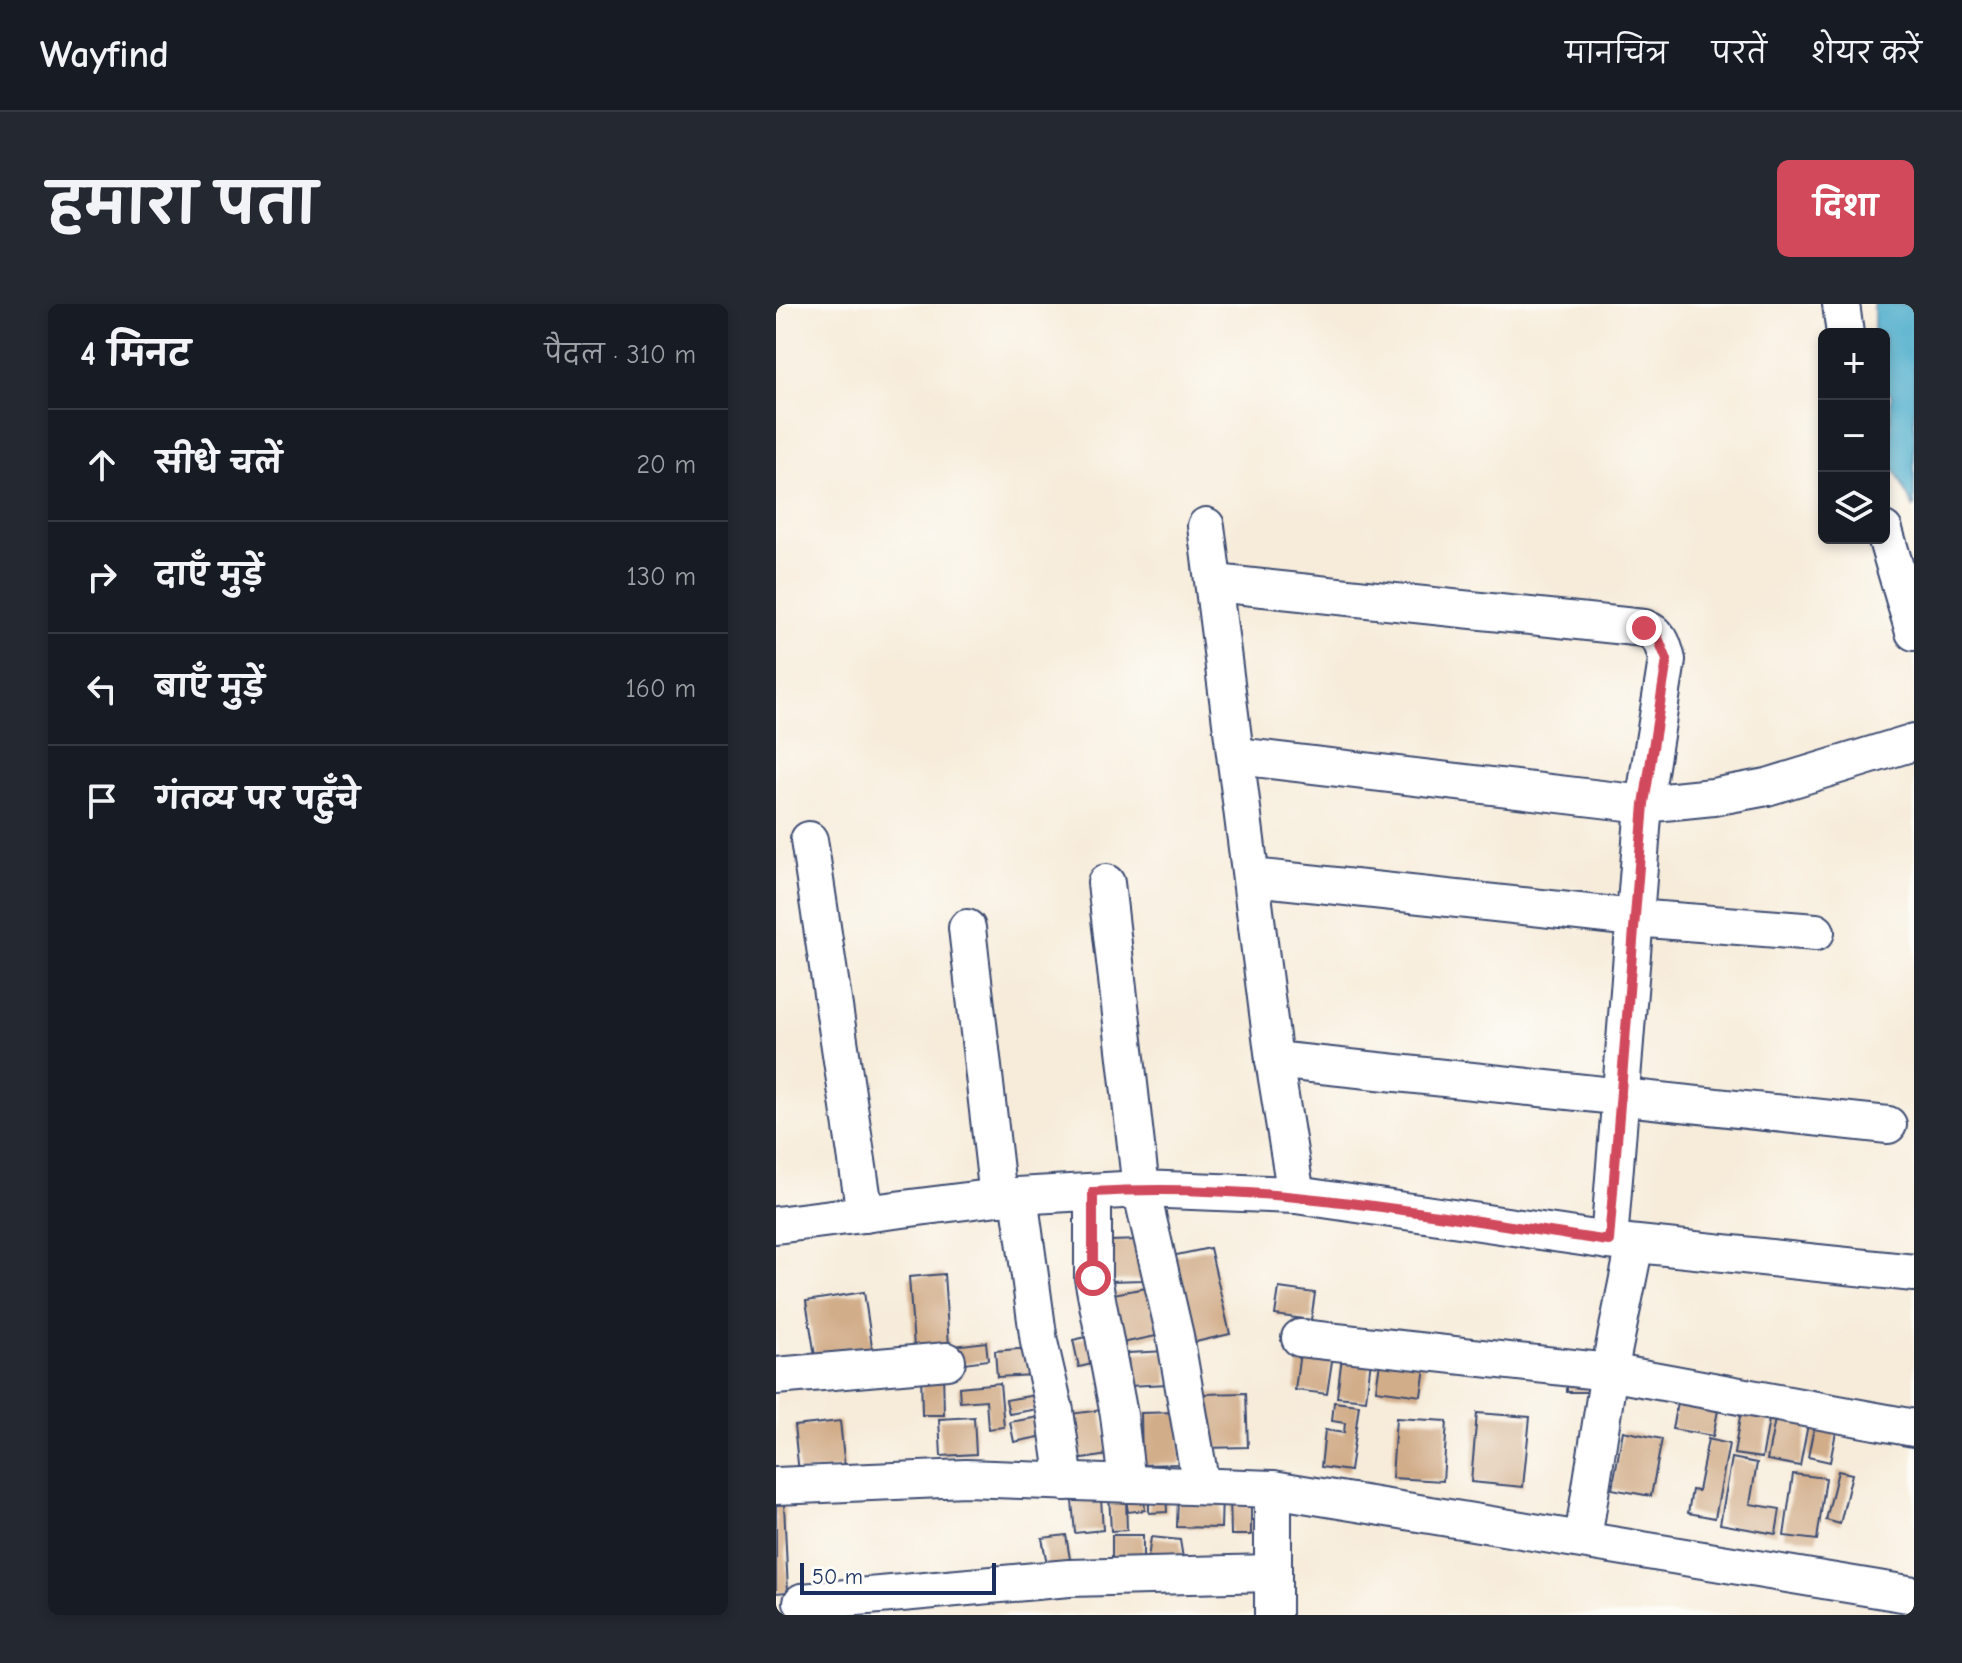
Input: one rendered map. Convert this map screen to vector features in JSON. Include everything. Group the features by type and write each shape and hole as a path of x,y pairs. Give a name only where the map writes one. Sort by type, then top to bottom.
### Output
{"street":[{"path":"1841,304 1844,328"},
{"path":"1206,526 1274,1060 1296,1195"},
{"path":"1888,544 1914,632"},
{"path":"1215,583 1644,628 1656,633 1667,660 1644,804 1619,1094 1622,1242 1609,1372 1583,1539"},
{"path":"1237,756 1644,804 1713,797 1818,772 1914,742"},
{"path":"809,840 865,1214"},
{"path":"1252,877 1634,918 1816,932"},
{"path":"1106,883 1141,1189 1175,1336 1201,1486"},
{"path":"967,928 1008,1197 1055,1411 1065,1482"},
{"path":"1274,1060 1619,1094 1888,1125"},
{"path":"776,1225 1008,1197 1141,1189 1296,1195 1622,1242 1914,1273"},
{"path":"1093,1192 1093,1278 1119,1415 1127,1484"},
{"path":"1300,1338 1609,1372 1914,1428"},
{"path":"776,1376 947,1361"},
{"path":"776,1486 966,1478 1273,1489 1914,1595"},
{"path":"1273,1489 1273,1615"},
{"path":"802,1602 1069,1578 1271,1573"}],"water":[{"path":"1874,304 1914,304 1914,508 1891,463 1890,328 1874,328"}],"building":[{"path":"1141,1240 1143,1280 1110,1281 1109,1241"},
{"path":"1210,1248 1230,1334 1187,1344 1167,1257"},
{"path":"944,1274 949,1345 914,1347 909,1277"},
{"path":"1152,1287 1161,1335 1122,1343 1113,1294"},
{"path":"1279,1288 1315,1293 1311,1320 1275,1315"},
{"path":"864,1292 873,1353 816,1362 806,1301"},
{"path":"1095,1335 1101,1362 1079,1367 1073,1340"},
{"path":"986,1342 988,1360 956,1364 953,1346"},
{"path":"1301,1344 1334,1348 1327,1394 1295,1390"},
{"path":"1031,1348 1033,1375 997,1377 995,1351"},
{"path":"1343,1348 1372,1352 1366,1400 1337,1397"},
{"path":"1167,1351 1168,1384 1129,1386 1128,1353"},
{"path":"1381,1355 1426,1360 1421,1396 1376,1390"},
{"path":"943,1370 944,1415 922,1415 921,1371"},
{"path":"1567,1372 1594,1392 1567,1392"},
{"path":"1000,1383 1004,1427 988,1429 986,1400 960,1402 959,1387"},
{"path":"1679,1392 1720,1400 1713,1436 1672,1429"},
{"path":"1246,1393 1248,1447 1204,1448 1202,1394"},
{"path":"1036,1395 1038,1409 1009,1414 1006,1400"},
{"path":"1334,1402 1359,1405 1350,1471 1321,1467 1325,1430 1344,1433 1345,1423 1332,1421"},
{"path":"1742,1404 1771,1409 1762,1458 1734,1454"},
{"path":"1777,1409 1810,1414 1800,1466 1767,1460"},
{"path":"1101,1410 1108,1455 1076,1460 1070,1414"},
{"path":"1180,1412 1181,1464 1142,1465 1141,1413"},
{"path":"1477,1413 1530,1417 1523,1487 1471,1482"},
{"path":"1045,1416 1049,1435 1014,1442 1010,1422"},
{"path":"974,1417 976,1454 941,1456 939,1419"},
{"path":"1816,1417 1838,1422 1830,1462 1808,1457"},
{"path":"1396,1418 1447,1421 1443,1481 1392,1478"},
{"path":"840,1421 845,1468 799,1473 794,1426"},
{"path":"1623,1431 1662,1439 1651,1496 1612,1489"},
{"path":"1708,1439 1729,1444 1715,1518 1688,1513 1692,1490 1698,1491"},
{"path":"1732,1458 1757,1463 1750,1504 1780,1509 1776,1534 1720,1524"},
{"path":"1838,1471 1852,1474 1840,1524 1826,1520"},
{"path":"1793,1474 1826,1478 1817,1540 1784,1536"},
{"path":"1143,1489 1145,1510 1128,1512 1126,1499 1127,1530 1111,1531 1109,1494"},
{"path":"1166,1489 1167,1512 1149,1513 1149,1490"},
{"path":"1178,1494 1222,1495 1221,1528 1177,1527"},
{"path":"1230,1496 1251,1496 1251,1535 1231,1535"},
{"path":"1101,1498 1103,1530 1075,1533 1072,1501"},
{"path":"776,1503 784,1503 788,1592 776,1593"},
{"path":"1066,1535 1071,1565 1048,1569 1042,1538"},
{"path":"1112,1535 1143,1535 1143,1569 1112,1569"},
{"path":"1151,1537 1180,1540 1185,1570 1147,1566"}],"route":[{"path":"1093,1278 1093,1192 1141,1189 1296,1195 1609,1241 1644,804 1667,660 1664,645 1656,633 1644,628"}]}
